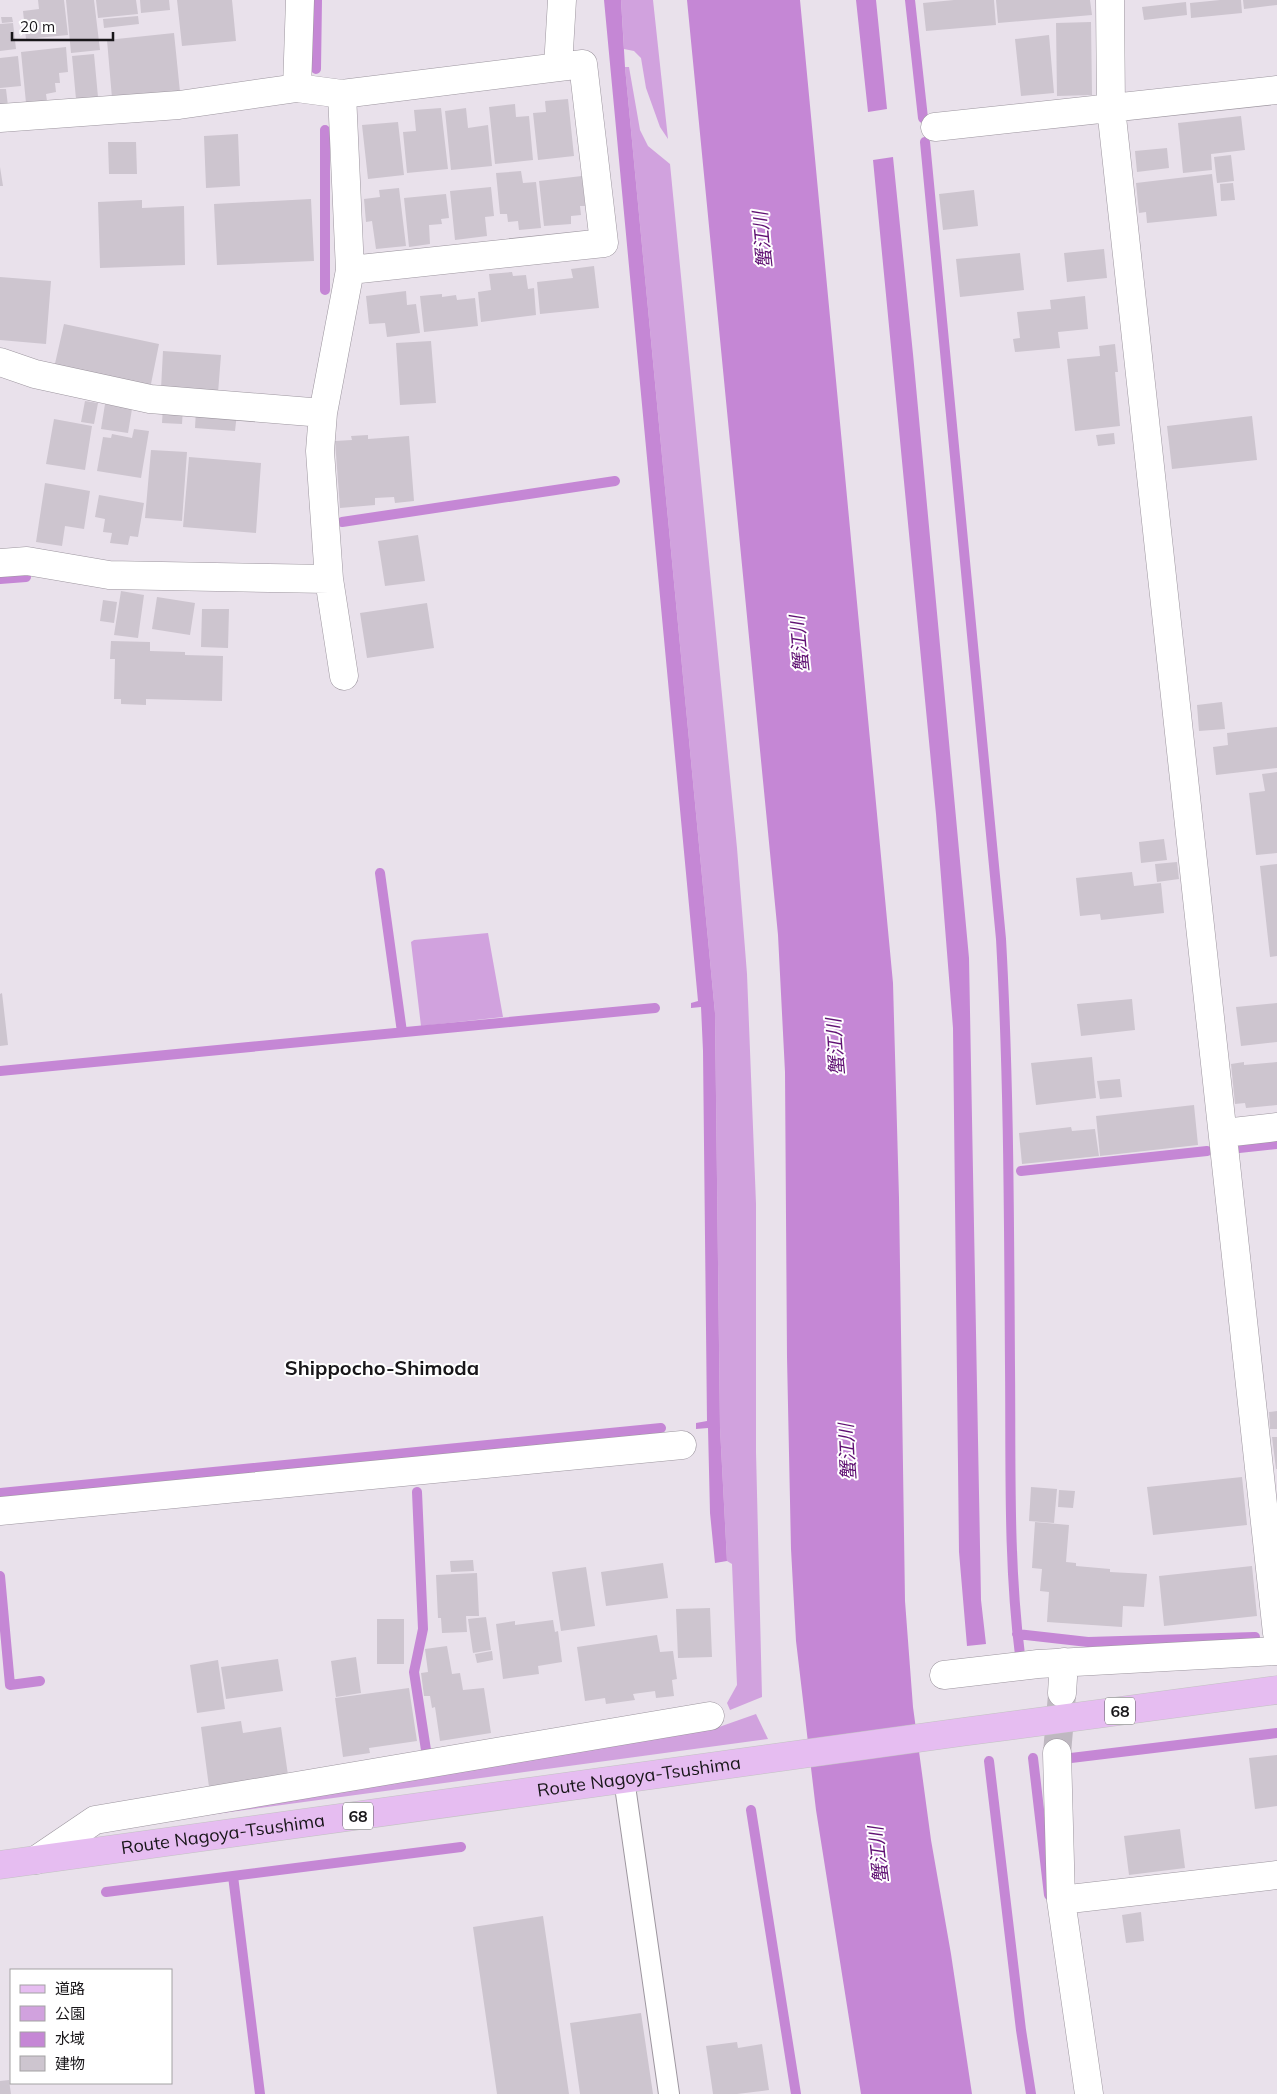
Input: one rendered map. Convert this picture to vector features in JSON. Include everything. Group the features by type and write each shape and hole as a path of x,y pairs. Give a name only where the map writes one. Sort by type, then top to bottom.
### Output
{"main road":[{"name":"Route Nagoya-Tsushima","path":"0,1866 1277,1690"}],"street":[{"path":"297,88 300,0"},
{"path":"558,67 562,0"},
{"path":"1110,0 1111,108 1277,1633"},
{"path":"0,118 178,105 297,88 342,94 583,64 604,243 350,270"},
{"path":"935,127 1277,90"},
{"path":"342,94 350,270 323,413 320,451 329,579 344,676"},
{"path":"0,362 35,374 150,400 323,413"},
{"path":"0,563 28,561 109,575 329,579"},
{"path":"1224,1134 1277,1127"},
{"path":"0,1511 682,1445"},
{"path":"944,1676 1064,1662 1277,1651"},
{"path":"1062,1693 1064,1662"},
{"path":"36,1860 94,1820 710,1716"},
{"path":"1057,1754 1061,1900 1089,2094"},
{"path":"1061,1900 1277,1875"}],"lane":[{"path":"624,1779 669,2094"}],"green space":[{"path":"621,0 653,0 668,139 660,127 646,88 641,58 634,51 624,49"},
{"path":"625,67 629,67 640,130 648,146 670,164 737,848 747,974 756,1204 756,1452 762,1697 730,1710 727,1703 737,1685 732,1564 727,1561 720,1428 715,1013"},
{"path":"488,933 503,1017 421,1026 411,942 414,940"},
{"path":"756,1714 768,1739 128,1826 128,1821 719,1727"}],"water":[{"path":"604,0 621,0 625,67 715,1013 720,1428 727,1561 715,1563 710,1513 708,1428 696,1429 696,1423 707,1421 701,1007 691,1008 691,1003 698,1001"},
{"name":"蟹江川","path":"687,0 800,0 893,983 899,1198 905,1601 913,1707 931,1840 951,1954 972,2094 861,2094 816,1810 796,1641 791,1549 787,1357 785,1072 778,935"},
{"path":"856,0 876,0 887,109 868,112"},
{"path":"893,157 969,958 981,1600 986,1644 967,1646 959,1552 953,1028 936,814 873,160"}],"building":[{"path":"38,0 64,0 68,35 26,39 23,11 39,9"},
{"path":"66,0 94,0 100,50 71,53"},
{"path":"96,0 136,0 138,14 98,18"},
{"path":"140,0 169,0 170,10 141,13"},
{"path":"177,0 232,0 236,41 182,46"},
{"path":"954,0 994,0 996,25 926,31 923,3"},
{"path":"996,0 1090,0 1092,15 998,23"},
{"path":"1241,0 1242,13 1191,18 1190,3"},
{"path":"1243,0 1277,0 1277,5 1244,9"},
{"path":"1186,2 1187,15 1144,20 1142,7"},
{"path":"138,16 139,24 104,28 103,19"},
{"path":"1,17 12,17 13,22 2,23"},
{"path":"1091,22 1092,95 1057,96 1056,23"},
{"path":"13,23 16,49 0,51 0,24"},
{"path":"174,33 180,92 112,98 107,40"},
{"path":"1049,35 1054,93 1021,96 1015,39"},
{"path":"66,47 68,72 59,73 60,83 55,83 56,92 46,94 47,101 26,103 21,52"},
{"path":"94,54 98,97 76,99 72,56"},
{"path":"18,56 21,86 0,88 0,58"},
{"path":"0,89 6,89 8,106 0,107"},
{"path":"568,99 574,156 538,160 533,113 546,112 545,101"},
{"path":"515,104 516,117 529,116 533,160 495,164 489,107"},
{"path":"441,108 448,169 407,173 403,132 416,131 414,110"},
{"path":"466,108 468,128 488,125 492,166 451,170 445,111"},
{"path":"1241,116 1245,150 1211,154 1212,170 1183,173 1178,123"},
{"path":"398,122 404,175 368,179 362,125"},
{"path":"238,134 240,186 206,188 204,136"},
{"path":"108,142 136,142 137,174 109,174"},
{"path":"1167,148 1169,168 1137,172 1135,151"},
{"path":"1231,155 1234,181 1217,183 1214,157"},
{"path":"0,167 3,186 0,186"},
{"path":"521,171 523,183 536,182 541,228 519,230 518,221 508,222 507,214 500,214 496,173"},
{"path":"1212,174 1217,216 1147,223 1146,212 1139,213 1136,183"},
{"path":"582,176 585,206 580,206 581,215 571,216 571,224 544,226 539,181"},
{"path":"1233,183 1235,200 1221,201 1220,184"},
{"path":"491,187 494,216 485,217 487,236 455,240 450,191"},
{"path":"399,188 406,246 376,249 372,221 366,222 364,199 380,197 379,190"},
{"path":"974,190 978,226 943,230 939,194"},
{"path":"446,194 449,218 441,219 442,224 429,225 430,244 409,247 404,198"},
{"path":"311,199 314,261 217,265 214,204"},
{"path":"142,200 142,208 184,206 185,265 100,268 98,202"},
{"path":"1104,249 1107,278 1067,282 1064,253"},
{"path":"1020,253 1024,290 960,297 956,259"},
{"path":"594,266 599,308 540,314 537,282 573,278 571,269"},
{"path":"512,272 513,276 526,275 528,289 534,288 536,315 481,322 478,292 491,290 489,274"},
{"path":"0,277 51,281 46,344 0,340"},
{"path":"406,291 407,305 416,304 420,333 387,337 385,323 369,324 366,296"},
{"path":"442,294 442,297 456,295 457,300 475,298 478,326 424,332 420,296"},
{"path":"1085,296 1088,329 1058,332 1060,348 1015,352 1013,339 1020,338 1017,312 1051,309 1050,300"},
{"path":"64,324 159,344 150,389 54,368"},
{"path":"431,341 436,403 400,405 396,343"},
{"path":"1115,344 1118,372 1115,372 1120,426 1075,431 1067,359 1100,356 1099,346"},
{"path":"163,351 221,355 218,393 161,389"},
{"path":"85,401 98,403 94,424 81,422"},
{"path":"105,404 132,409 128,433 101,429"},
{"path":"163,407 183,408 182,424 162,423"},
{"path":"196,410 237,413 235,431 195,428"},
{"path":"1252,416 1257,460 1172,469 1167,426"},
{"path":"54,419 92,426 85,470 46,464"},
{"path":"134,429 149,431 141,478 97,471 103,437 111,438 112,434 132,438"},
{"path":"1114,433 1115,444 1098,446 1096,435"},
{"path":"368,435 368,439 409,436 414,501 395,503 394,497 375,498 375,505 340,508 335,441 352,440 351,436"},
{"path":"151,450 187,452 182,521 145,518"},
{"path":"189,457 261,463 256,533 183,527"},
{"path":"45,483 90,491 84,529 65,526 62,546 36,542"},
{"path":"99,495 144,503 138,537 130,536 128,545 110,543 112,533 103,532 105,519 95,517"},
{"path":"418,535 425,581 385,586 378,541"},
{"path":"121,591 144,595 138,638 114,635"},
{"path":"157,597 195,603 190,635 152,629"},
{"path":"103,600 117,602 114,623 100,621"},
{"path":"427,603 434,648 367,658 360,613"},
{"path":"202,609 229,609 228,648 201,647"},
{"path":"111,641 150,642 150,651 185,652 185,655 223,656 222,701 146,699 146,705 121,704 121,699 114,699 115,659 110,659"},
{"path":"1222,702 1225,729 1199,731 1197,705"},
{"path":"1277,727 1277,768 1216,775 1213,747 1228,745 1227,733"},
{"path":"1277,772 1277,853 1256,855 1249,793 1265,791 1262,774"},
{"path":"1164,839 1167,860 1141,863 1139,842"},
{"path":"1177,862 1179,879 1157,882 1155,864"},
{"path":"1277,864 1277,956 1270,957 1260,866"},
{"path":"1132,872 1134,886 1161,883 1164,913 1101,920 1100,914 1080,916 1076,878"},
{"path":"2,993 8,1045 0,1046 0,994"},
{"path":"1132,999 1135,1030 1081,1036 1077,1004"},
{"path":"1277,1003 1277,1042 1241,1046 1236,1007"},
{"path":"1092,1057 1096,1098 1036,1105 1031,1063"},
{"path":"1244,1062 1244,1065 1277,1062 1277,1105 1246,1108 1245,1103 1235,1104 1231,1064"},
{"path":"1120,1079 1122,1097 1100,1099 1097,1081"},
{"path":"1194,1105 1198,1145 1100,1156 1096,1116"},
{"path":"1071,1127 1072,1131 1095,1129 1099,1156 1022,1164 1019,1133"},
{"path":"1277,1411 1277,1429 1270,1429 1269,1412"},
{"path":"1272,1437 1277,1437 1277,1469 1276,1469"},
{"path":"1242,1477 1247,1525 1153,1535 1147,1487"},
{"path":"1031,1487 1057,1489 1054,1523 1029,1521"},
{"path":"1059,1490 1075,1491 1073,1508 1058,1507"},
{"path":"1035,1522 1069,1525 1066,1562 1076,1563 1076,1566 1110,1569 1110,1572 1147,1574 1144,1607 1123,1606 1122,1627 1047,1622 1049,1592 1040,1591 1042,1569 1032,1568"},
{"path":"473,1560 474,1571 451,1572 450,1561"},
{"path":"663,1563 668,1598 606,1606 601,1572"},
{"path":"1252,1566 1257,1616 1164,1626 1159,1576"},
{"path":"586,1567 595,1626 561,1631 552,1572"},
{"path":"477,1573 479,1616 466,1616 467,1632 442,1633 441,1618 438,1618 436,1575"},
{"path":"710,1608 712,1657 678,1658 676,1609"},
{"path":"486,1617 491,1650 473,1653 468,1619"},
{"path":"377,1619 404,1619 404,1664 377,1664"},
{"path":"553,1620 555,1632 558,1631 562,1662 538,1666 539,1674 503,1679 496,1624 515,1621 515,1625"},
{"path":"657,1635 660,1652 673,1651 677,1679 672,1680 674,1696 656,1698 655,1691 633,1694 635,1700 606,1704 605,1698 585,1701 577,1647"},
{"path":"447,1646 452,1674 460,1673 463,1690 484,1688 491,1733 440,1741 435,1707 432,1708 430,1696 424,1696 421,1673 428,1672 425,1649"},
{"path":"492,1651 493,1660 477,1663 475,1654"},
{"path":"356,1657 361,1693 336,1697 331,1661"},
{"path":"278,1659 283,1691 226,1699 221,1667"},
{"path":"218,1660 225,1709 197,1713 190,1665"},
{"path":"409,1688 417,1741 369,1748 370,1753 343,1757 335,1698"},
{"path":"241,1721 243,1733 281,1727 288,1775 209,1787 201,1727"},
{"path":"1277,1755 1277,1806 1255,1809 1249,1758"},
{"path":"1180,1829 1185,1868 1129,1875 1124,1836"},
{"path":"1141,1912 1144,1941 1126,1943 1122,1915"},
{"path":"543,1916 569,2094 497,2094 473,1927"},
{"path":"641,2013 653,2094 580,2094 570,2023"},
{"path":"737,2042 738,2048 762,2044 769,2090 737,2094 713,2094 706,2046"},
{"path":"9,2080 11,2094 0,2094 0,2081"}],"waterway":[{"path":"316,69 317,0"},
{"path":"910,0 923,118"},
{"path":"325,130 325,290"},
{"path":"925,142 1001,939 1008,1153 1010,1475 1012,1547 1020,1655"},
{"path":"342,522 615,481"},
{"path":"0,579 26,577"},
{"path":"380,873 402,1032"},
{"path":"0,1071 655,1008"},
{"path":"1239,1148 1277,1144"},
{"path":"1021,1171 1207,1151"},
{"path":"0,1493 661,1428"},
{"path":"417,1492 423,1629 414,1672 426,1750"},
{"path":"0,1576 10,1685 40,1681"},
{"path":"1017,1634 1088,1642 1255,1637"},
{"path":"1071,1758 1277,1733"},
{"path":"1033,1758 1049,1895"},
{"path":"989,1761 1021,2030 1031,2094"},
{"path":"751,1810 796,2094"},
{"path":"106,1892 461,1847"},
{"path":"233,1876 260,2094"}],"tunnel":[{"path":"1057,1753 1062,1695"}],"district":[{"name":"Shippocho-Shimoda","path":"382,1368"}]}
